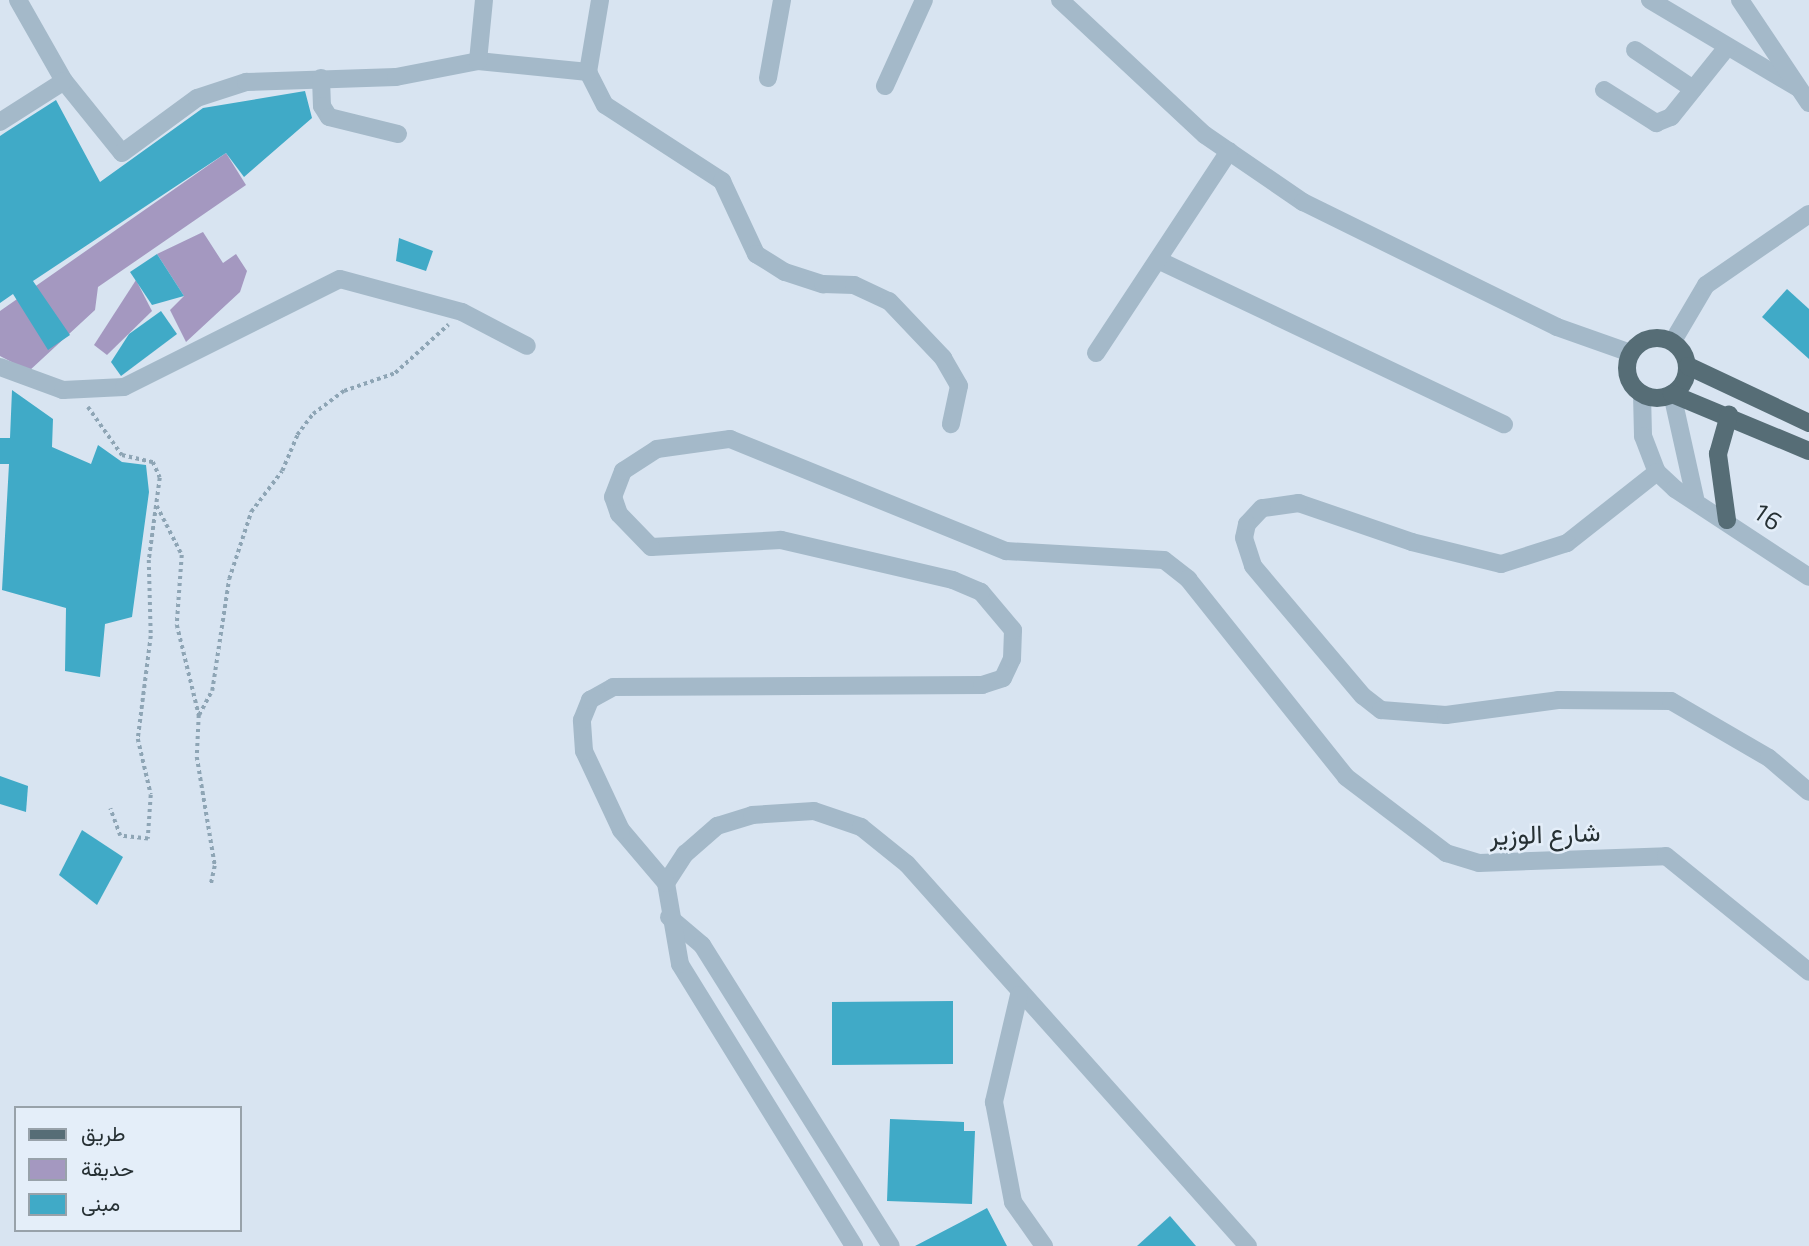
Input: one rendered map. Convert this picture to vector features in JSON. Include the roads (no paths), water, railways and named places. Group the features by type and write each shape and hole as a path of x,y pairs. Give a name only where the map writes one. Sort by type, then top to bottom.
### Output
{"main road":[{"path":"1809,423 1688,366 1673,341 1654,337 1631,353 1630,380 1642,394 1672,394 1729,415 1809,451"},
{"path":"1672,394 1684,382 1688,366"},
{"path":"1727,520 1718,454 1729,415"}],"street":[{"path":"18,0 64,80 122,153 197,98 246,82 396,77 478,61 588,72"},
{"path":"478,61 484,0"},
{"path":"600,0 588,72 605,105 722,181 756,254 785,272 823,284 854,285 889,301 943,358 959,386 951,424"},
{"path":"768,78 782,0"},
{"path":"885,86 924,0"},
{"path":"1060,0 1229,152 1303,202 1557,327 1631,353"},
{"path":"1650,0 1798,88"},
{"path":"1740,0 1809,103"},
{"path":"1604,90 1656,123 1671,117 1727,47"},
{"path":"1635,51 1693,89"},
{"path":"321,78 323,110 329,117 398,134"},
{"path":"0,121 64,80"},
{"path":"1096,353 1229,152"},
{"path":"1673,341 1706,285 1809,214"},
{"path":"1158,260 1504,424"},
{"path":"0,367 63,390 124,387 340,279 462,312 527,346"},
{"path":"1642,394 1643,436 1657,472 1567,543 1501,564 1412,541 1299,503 1262,508 1247,524 1244,538 1253,566 1363,696 1381,710 1446,715 1558,700 1671,701 1769,758 1809,792"},
{"path":"1672,394 1695,498"},
{"name":"شارع الوزير","path":"666,883 621,830 584,751 582,720 590,699 613,687 982,685 1003,678 1012,659 1013,630 999,606 953,580 781,540 651,547 619,514 613,497 623,471 657,449 730,439 1006,551 1164,560 1188,579 1346,777 1447,853 1479,863 1666,856 1809,972"},
{"name":"16","path":"1657,472 1675,489 1695,498 1809,577"},
{"path":"854,1246 680,964 669,916 666,883 685,854 717,825 752,815 814,811 861,827 907,864 1019,995 1248,1246"},
{"path":"669,916 702,945 891,1246"},
{"path":"1019,995 994,1102 1013,1202 1044,1246"}]}
